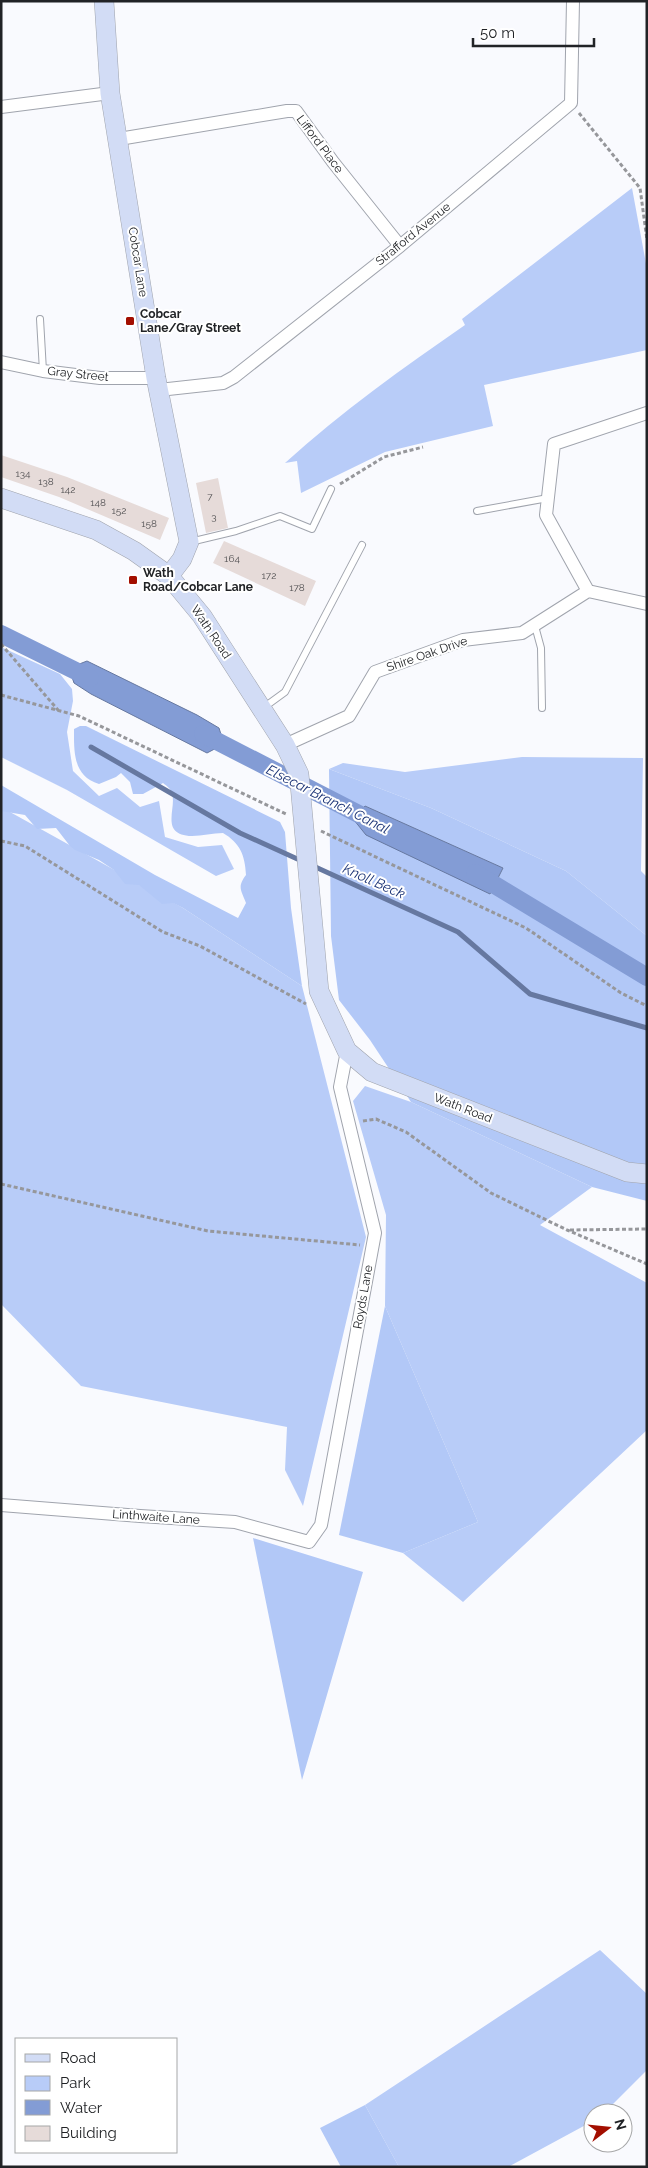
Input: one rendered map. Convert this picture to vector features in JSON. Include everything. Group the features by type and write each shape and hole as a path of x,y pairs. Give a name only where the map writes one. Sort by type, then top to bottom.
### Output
{"main road":[{"name":"Cobcar Lane","path":"104,1 110,93 158,384 188,542"},
{"name":"Wath Road","path":"1,498 96,530 134,551 169,576 202,616 285,745 299,774 319,991 347,1051 372,1072 626,1172 647,1174"},
{"path":"169,576 182,559 188,542"}],"street":[{"path":"570,103 573,1"},
{"path":"1,106 110,93"},
{"name":"Strafford Avenue","path":"158,384 222,383 234,377 400,246 570,103"},
{"name":"Lifford Place","path":"119,139 296,111 333,162 400,246"},
{"name":"Gray Street","path":"1,362 42,371 158,384"},
{"path":"647,413 554,444 546,515 588,591 647,604"},
{"name":"Shire Oak Drive","path":"285,745 349,716 376,672 463,640 522,634 588,591"},
{"name":"Royds Lane","path":"309,1542 322,1525 375,1233 347,1123 340,1087 347,1051"},
{"name":"Linthwaite Lane","path":"1,1505 235,1522 309,1542"}],"lane":[{"path":"40,319 42,371"},
{"path":"188,542 236,531 280,516 312,529 331,489"},
{"path":"477,511 548,498"},
{"path":"262,709 285,692 362,546"},
{"path":"535,626 541,648 542,708"}],"path":[{"path":"570,103 640,188 647,240"},
{"path":"331,489 384,458 423,447"},
{"path":"1,644 59,711"},
{"path":"1,695 80,716 302,814 526,928 620,993 647,1006"},
{"path":"1,841 25,846 163,932 200,946 330,1018"},
{"path":"347,1123 376,1119 406,1132 491,1193 567,1230 647,1264"},
{"path":"1,1184 208,1231 364,1245 372,1249"},
{"path":"567,1230 647,1229"}],"green space":[{"path":"632,188 647,269 647,350 484,385 493,426 385,452 301,493 297,461 285,463 350,408 465,325 462,319"},
{"path":"1,647 60,674 72,689 73,701 67,732 73,771 99,796 117,788 140,807 159,801 165,837 198,847 222,845 234,869 216,876 67,790 1,757"},
{"path":"522,757 643,758 641,871 647,877 647,936 566,871 431,808 329,769 343,763 405,772"},
{"path":"1,807 183,908 302,986 366,1237 303,1506 285,1470 287,1427 81,1386 1,1304"},
{"path":"365,1086 411,1102 592,1187 540,1225 647,1283 647,1430 463,1602 403,1553 478,1522 385,1306 386,1215 353,1101"},
{"path":"600,1950 647,1994 647,2070 614,2103 583,2103 583,2126 508,2167 399,2167 365,2105"}],"shaded area":[{"path":"86,726 280,822 285,832 291,908 302,986 183,908 173,903 162,904 139,885 125,884 114,870 99,860 70,846 56,828 37,829 25,815 1,811 1,785 155,875 238,918 246,903 241,892 241,886 246,875 243,856 234,841 223,833 192,836 176,831 172,826 172,794 170,789 163,783 143,794 133,794 130,782 121,773 99,784 90,780 80,769 75,754 74,729"},
{"path":"329,769 431,808 566,871 647,936 647,1201 592,1187 411,1102 370,1040 339,1000 331,936","holes":["365,806 503,868 490,894 355,820"]},
{"path":"385,1306 478,1522 403,1553 339,1535"},
{"path":"253,1538 363,1572 302,1780"},
{"path":"365,2105 399,2167 341,2167 320,2128"}],"water":[{"path":"87,661 197,715 219,728 224,744 207,753 91,694 74,683 69,668"},
{"path":"365,806 503,868 490,894 366,835 354,820"}],"building":[{"path":"1,455 67,477 169,518 160,540 59,497 1,477"},
{"path":"218,478 228,528 206,533 196,483"},
{"path":"224,541 316,581 305,606 213,563"}],"waterway":[{"name":"Elsecar Branch Canal","path":"1,634 90,678"},
{"name":"Elsecar Branch Canal","path":"203,734 380,825"},
{"name":"Knoll Beck","path":"91,747 240,833 304,862"},
{"name":"Knoll Beck","path":"311,865 458,932 530,994 647,1028"},
{"name":"Elsecar Branch Canal","path":"475,873 647,977"}],"place":[{"name":"Cobcar Lane/Gray Street","path":"130,321"},
{"name":"Wath Road/Cobcar Lane","path":"133,580"}]}
